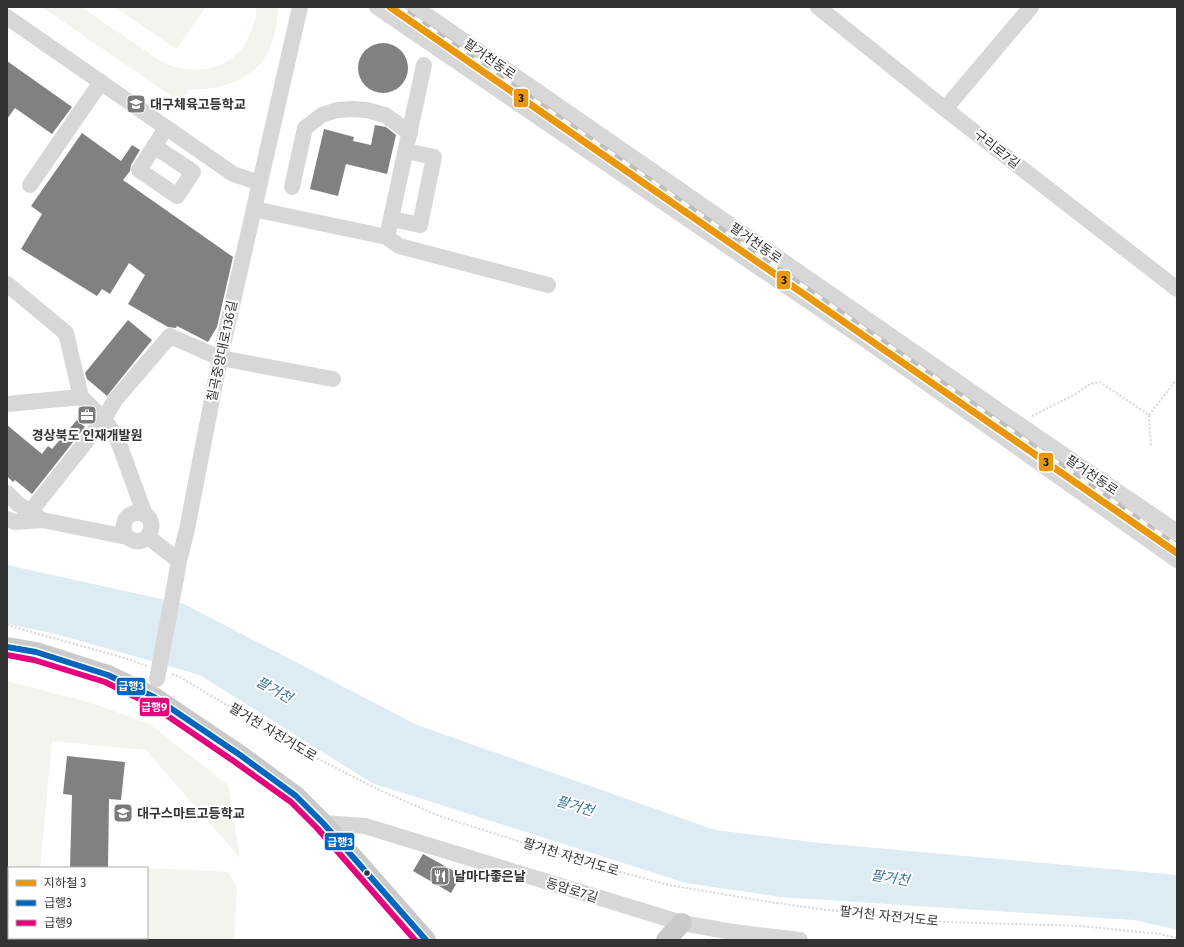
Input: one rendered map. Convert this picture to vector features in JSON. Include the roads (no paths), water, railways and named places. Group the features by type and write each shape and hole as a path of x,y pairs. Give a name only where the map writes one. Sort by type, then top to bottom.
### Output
{"main road":[{"path":"7,647 36,652 108,675 153,681 240,755 296,796 323,823 426,940"},
{"path":"666,940 682,924"}],"street":[{"name":"칠곡중앙대로136길","path":"153,681 187,529 220,358 300,7"},
{"name":"팔거천동로","path":"377,7 866,340 1177,560"},
{"name":"팔거천동로","path":"415,7 1177,532"},
{"name":"구리로7길","path":"818,7 945,109 1177,289"},
{"path":"945,109 1031,7"},
{"path":"7,17 233,174 260,183"},
{"path":"387,237 424,65"},
{"path":"30,185 101,82"},
{"path":"292,187 306,128 322,115 337,110 367,110 385,115 410,133"},
{"path":"154,146 166,128"},
{"path":"392,219 420,224 434,156 406,151"},
{"path":"254,209 387,237 399,246 548,285"},
{"path":"7,284 66,334 80,397 104,419 117,438 145,515 149,519 152,528 151,532 140,541 131,540 127,537 36,516 18,504 7,493"},
{"path":"7,519 15,522 36,516 104,419 115,400 170,336 220,358 333,379"},
{"path":"7,404 80,397"},
{"path":"127,537 123,525 128,517 136,513 145,515"},
{"path":"148,536 179,562"},
{"name":"동암로7길","path":"323,823 365,826 682,924 730,936 800,940"}],"water":[{"name":"팔거천","path":"7,565 184,604 417,725 715,830 820,843 1177,875 1177,930 1134,920 780,897 686,883 372,783 200,675 56,634 7,624"}],"railway":[{"path":"400,7 1177,545"}],"metro line":[{"name":"3","path":"390,7 1177,553"}],"place":[{"name":"대구체육고등학교","path":"136,104"},
{"name":"경상북도 인재개발원","path":"87,415"},
{"name":"대구스마트고등학교","path":"123,813"},
{"name":"날마다좋은날","path":"440,876"}]}
